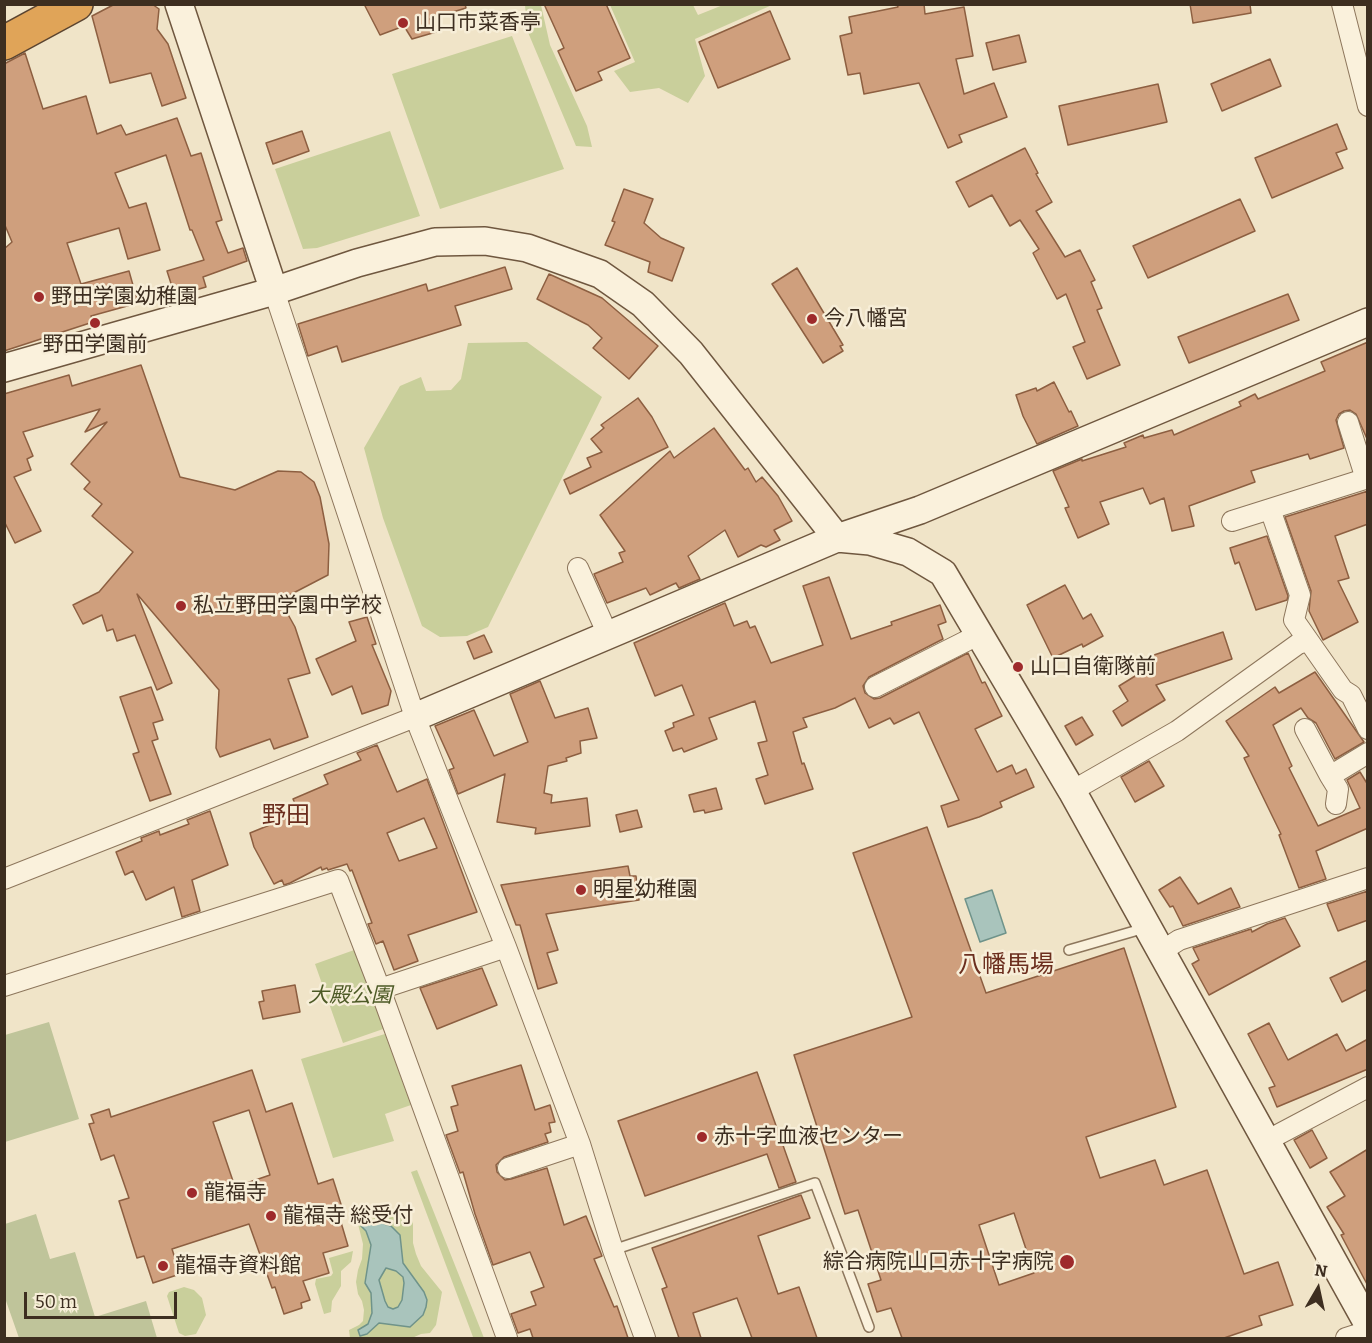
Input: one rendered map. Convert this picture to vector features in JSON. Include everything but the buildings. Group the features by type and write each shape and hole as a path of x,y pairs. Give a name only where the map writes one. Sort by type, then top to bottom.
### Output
{"highway":[{"path":"4,43 76,4"}],"street":[{"path":"179,4 415,717 506,947 580,1144 613,1250 645,1338"},
{"path":"1342,4 1368,106"},
{"path":"4,368 274,291 357,262 435,242 484,241 527,248 600,274 643,303 691,353 837,538 870,542 908,552 943,573 1072,791 1368,1324"},
{"path":"4,879 415,717 837,538 920,510 1368,322"},
{"path":"1232,521 1367,479 1348,422"},
{"path":"1269,509 1300,595 1294,620 1343,690 1351,695 1368,729"},
{"path":"578,568 608,635"},
{"path":"875,687 980,634"},
{"path":"1072,791 1177,731 1298,644 1308,641"},
{"path":"1305,729 1338,789 1336,804"},
{"path":"1330,776 1368,753"},
{"path":"1162,951 1179,940 1368,878"},
{"path":"4,986 338,880 507,1338"},
{"path":"380,989 506,947"},
{"path":"1266,1141 1368,1087"},
{"path":"508,1168 580,1144"},
{"path":"1346,1338 1368,1331"}],"lane":[{"path":"1070,950 1148,927"},
{"path":"613,1250 815,1183 869,1327"}],"green space":[{"path":"525,5 541,5 550,45 587,126 592,147 576,146 527,30"},
{"path":"610,5 693,5 698,15 723,5 772,5 695,39 705,76 688,103 659,88 630,92 614,71 635,62"},
{"path":"512,36 564,169 440,209 392,74"},
{"path":"390,131 420,216 317,248 303,249 275,169"},
{"path":"527,342 602,397 488,627 467,636 440,637 422,626 383,518 364,448 400,386 421,377 426,391 451,390 461,379 468,343"},
{"name":"大殿公園","path":"357,949 386,1028 343,1043 315,964"},
{"path":"49,1022 79,1119 5,1142 5,1035"},
{"path":"385,1034 411,1105 385,1114 394,1141 333,1158 301,1059"},
{"path":"417,1170 484,1338 469,1338 473,1337 411,1172"},
{"path":"404,1207 408,1209 413,1224 413,1243 421,1266 442,1292 436,1325 430,1333 412,1338 350,1338 349,1330 363,1321 364,1310 356,1282 363,1244 358,1224"},
{"path":"36,1214 50,1259 75,1252 95,1317 146,1301 157,1338 19,1338 5,1298 5,1224"},
{"path":"353,1251 351,1262 341,1271 341,1286 332,1301 331,1312 324,1314 315,1284 316,1279 331,1276 333,1273 329,1258"},
{"path":"184,1287 194,1290 202,1298 206,1315 196,1334 185,1336 179,1333 167,1296 169,1292"}],"water":[{"path":"992,890 1006,933 980,942 965,899"},
{"path":"382,1218 384,1224 391,1226 400,1235 403,1263 424,1292 427,1300 423,1315 410,1327 379,1323 367,1334 360,1336 358,1330 368,1324 372,1313 371,1293 365,1283 371,1245 366,1231 361,1226","holes":["386,1268 396,1271 403,1277 404,1283 402,1300 398,1307 393,1309 388,1307 385,1301 379,1280"]}],"place":[{"name":"山口市菜香亭","path":"403,23"},
{"name":"野田学園幼稚園","path":"39,297"},
{"name":"今八幡宮","path":"812,319"},
{"name":"野田学園前","path":"95,323"},
{"name":"私立野田学園中学校","path":"181,606"},
{"name":"山口自衛隊前","path":"1018,667"},
{"name":"明星幼稚園","path":"581,890"},
{"name":"赤十字血液センター","path":"702,1137"},
{"name":"龍福寺","path":"192,1193"},
{"name":"龍福寺 総受付","path":"271,1216"},
{"name":"綜合病院山口赤十字病院","path":"1067,1262"},
{"name":"龍福寺資料館","path":"163,1266"}],"district":[{"name":"野田","path":"286,816"},
{"name":"八幡馬場","path":"1006,965"}]}
